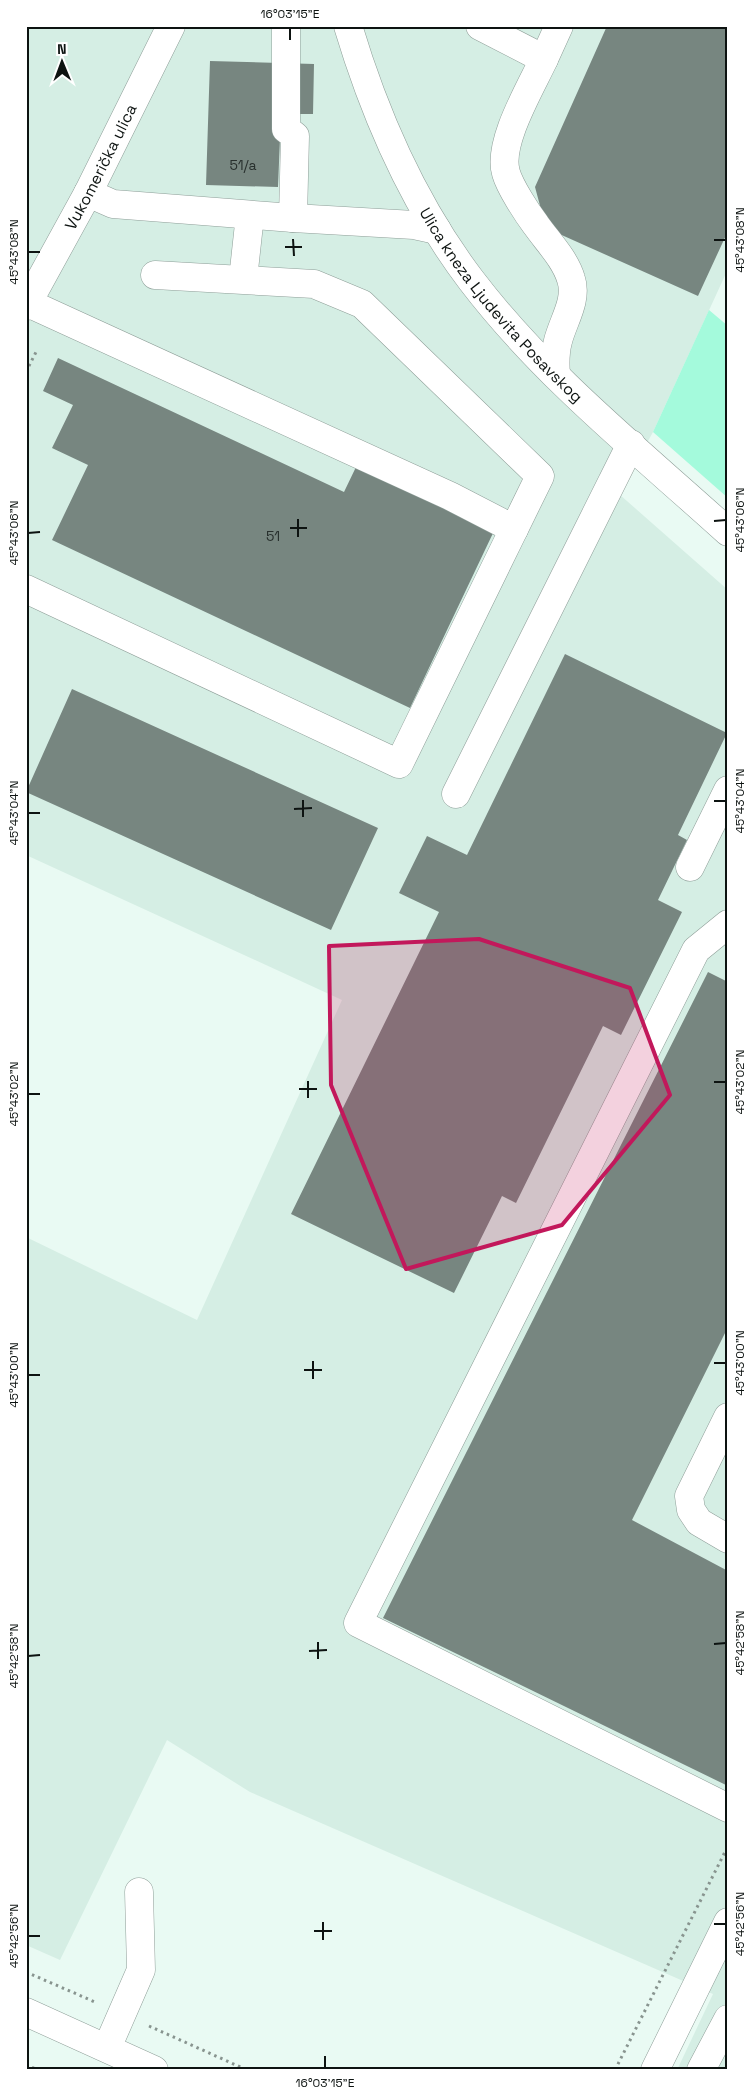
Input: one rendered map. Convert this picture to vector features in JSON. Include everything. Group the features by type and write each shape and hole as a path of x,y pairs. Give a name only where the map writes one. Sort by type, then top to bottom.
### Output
{"main road":[{"name":"Vukomerička ulica","path":"27,305 88,193 171,26"},
{"path":"286,26 286,129 295,136 293,218"},
{"name":"Ulica kneza Ljudevita Posavskog","path":"348,26 375,107 399,161 437,230 476,287 509,327 556,374 728,532"},
{"path":"480,26 544,59"},
{"path":"556,374 558,342 570,310 573,294 572,280 566,266 528,215 506,172 505,155 509,133 559,26"},
{"path":"88,193 100,200 113,204 414,225 437,230"},
{"path":"243,280 250,215"},
{"path":"26,589 399,764 540,476 362,304 314,284 155,275"},
{"path":"27,305 122,346 450,496 514,529"},
{"path":"456,794 631,444"},
{"path":"690,867 728,790"},
{"path":"728,924 696,950 358,1623 728,1808"},
{"path":"728,1417 689,1496 691,1510 699,1522 728,1539"},
{"path":"106,2048 141,1970 138,1892"},
{"path":"655,2070 728,1922"},
{"path":"26,2012 154,2070"},
{"path":"702,2070 728,2019"}],"path":[{"path":"26,372 37,350"},
{"path":"615,2070 728,1846"},
{"path":"26,2064 38,2070"}],"highlighted area":[{"path":"479,939 630,988 670,1095 562,1225 406,1269 331,1085 329,946"}],"shaded area":[{"path":"26,26 728,26 728,269 653,432 619,494 728,590 728,2070 677,2070 713,1994 250,1792 167,1740 60,1960 26,1945 26,1237 197,1320 342,1000 26,855"}],"green space":[{"path":"709,310 728,326 728,498 653,432"}],"building":[{"path":"607,26 728,26 728,231 698,296 546,228 535,187"},
{"path":"210,61 314,64 313,114 281,114 278,187 206,185"},
{"path":"58,358 344,492 356,467 494,531 410,708 52,540 88,465 52,448 73,405 43,391"},
{"path":"565,654 727,733 678,835 687,840 658,900 682,912 621,1035 603,1026 516,1203 502,1196 454,1293 291,1214 439,912 399,893 427,836 467,855"},
{"path":"72,689 378,828 331,930 26,792"},
{"path":"708,972 728,982 728,1327 632,1520 728,1571 728,1786 383,1618"}]}
